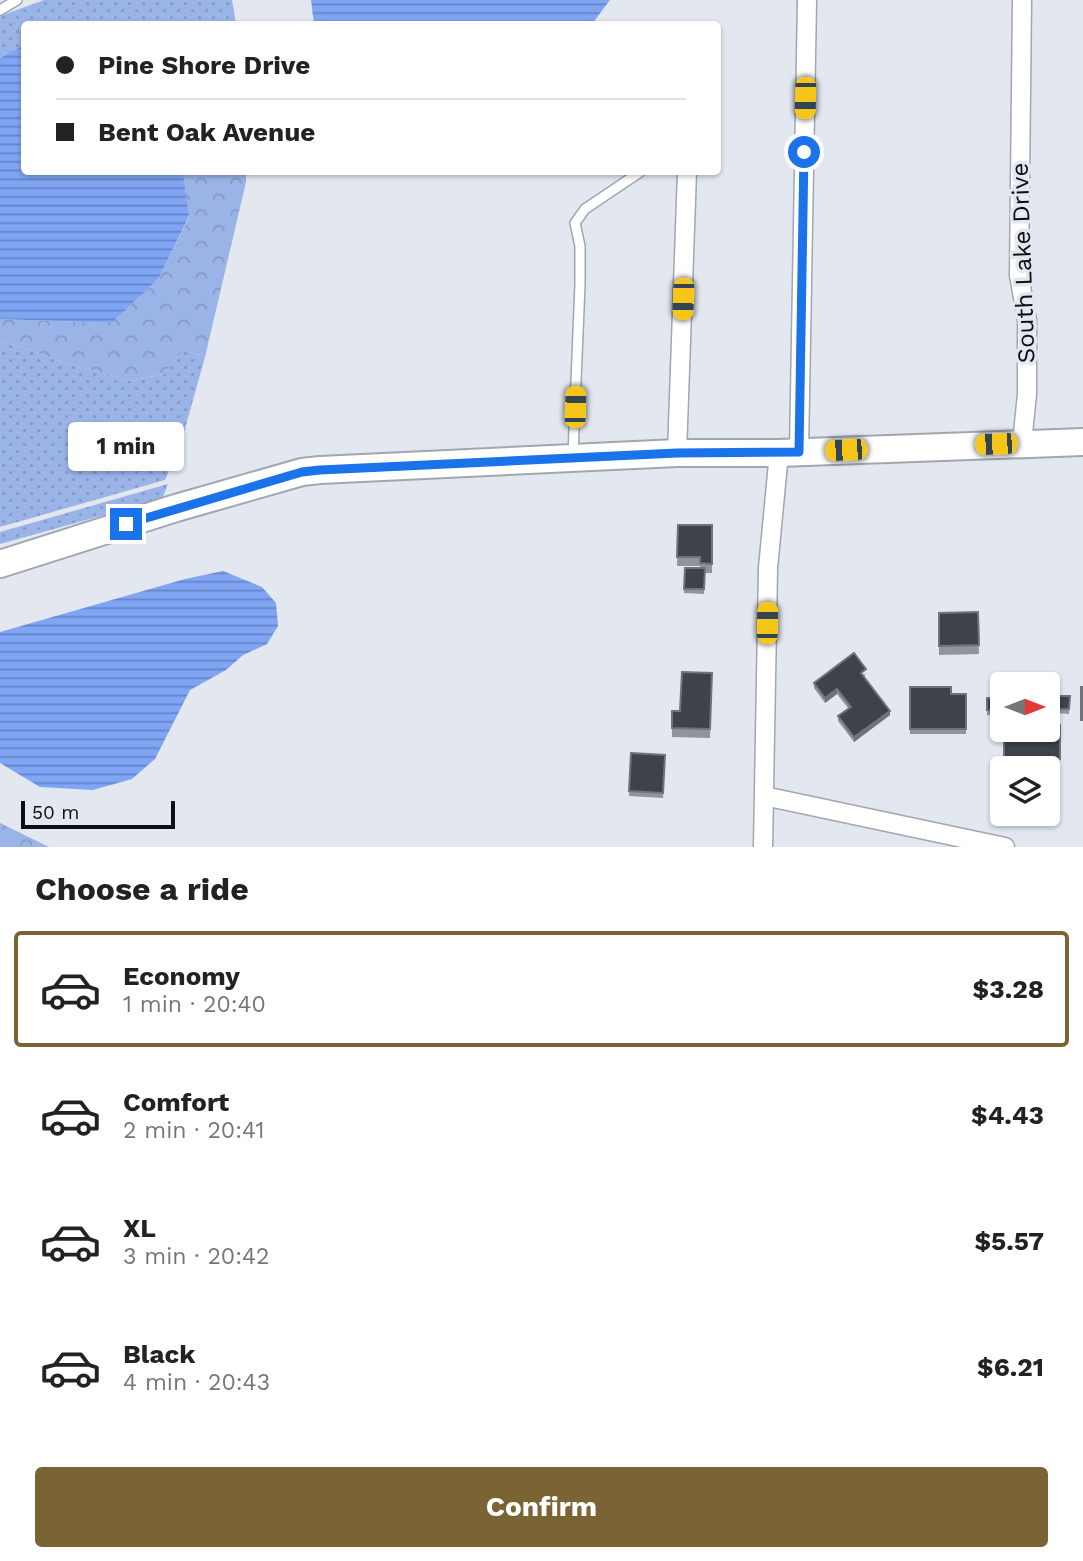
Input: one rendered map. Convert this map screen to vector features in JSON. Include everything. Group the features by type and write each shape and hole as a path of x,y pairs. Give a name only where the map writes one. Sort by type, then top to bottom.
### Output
{"street":[{"path":"763,847 768,568 789,452 807,0"},
{"name":"South Lake Drive","path":"1022,0 1018,275 1027,320 1027,394 1022,443"},
{"path":"677,453 687,175"},
{"path":"0,564 176,508 302,472 677,453 1083,442"},
{"path":"764,796 1005,847"}],"lane":[{"path":"0,9 17,0"},
{"path":"573,458 580,284 580,246 575,223 585,209 636,175"}],"green space":[{"path":"44,0 232,0 236,21 21,21 21,47 0,58 0,16"},
{"path":"183,175 246,175 205,357 183,350 164,374 130,381 0,341 0,319 112,323 159,278 189,217"},
{"path":"0,341 130,381 164,374 183,350 205,357 181,443 165,480 0,527"},
{"path":"168,484 162,499 0,544 0,532"},
{"path":"0,823 49,847 0,847"}],"shaded area":[{"path":"311,0 610,0 594,21 314,21"},
{"path":"21,47 21,175 183,175 189,216 159,278 112,323 0,319 0,58"},
{"path":"223,571 262,587 276,603 278,626 267,644 243,655 226,670 190,690 155,759 132,779 93,790 40,787 0,763 0,632 185,579"}],"building":[{"path":"678,525 712,525 712,564 700,563 700,557 677,557"},
{"path":"685,568 705,568 704,589 684,589"},
{"path":"978,612 979,645 939,646 939,613"},
{"path":"854,653 866,669 861,673 890,711 854,737 838,716 851,707 837,689 825,698 814,683"},
{"path":"682,672 712,673 710,729 672,728 672,711 680,711"},
{"path":"910,687 951,687 951,694 966,694 966,729 910,729"},
{"path":"1083,687 1083,720 1081,720"},
{"path":"1060,696 1070,696 1069,709 1060,709"},
{"path":"987,698 990,698 990,710 987,710"},
{"path":"1004,742 1060,742 1060,756 1004,756"},
{"path":"631,753 665,755 663,793 629,791"}],"route":[{"path":"126,524 302,472 320,470 677,453 799,452 804,152"}]}
